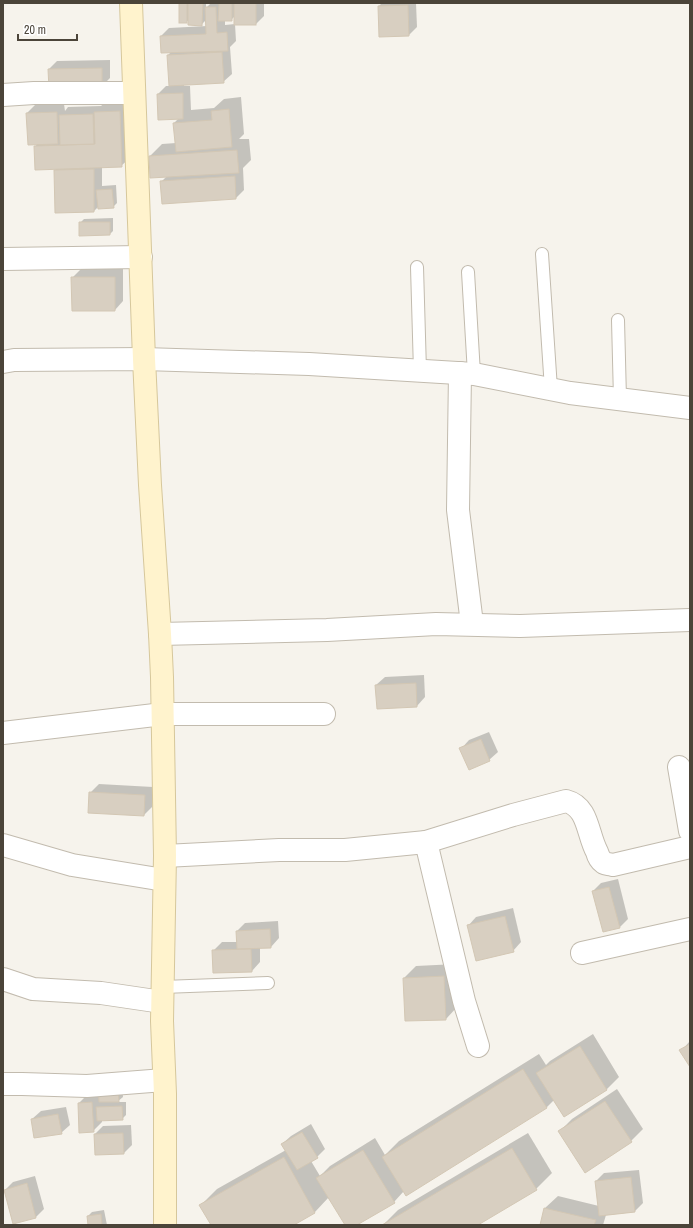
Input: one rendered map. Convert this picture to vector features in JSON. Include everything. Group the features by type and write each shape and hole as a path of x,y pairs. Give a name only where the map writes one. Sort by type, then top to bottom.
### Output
{"street":[{"path":"131,3 144,359 150,485 160,634 163,714 165,856 162,994 165,1225"},
{"path":"3,95 34,93 134,93"},
{"path":"3,259 140,257"},
{"path":"3,362 14,360 144,359 309,364 467,374 570,393 690,408"},
{"path":"467,374 458,510 472,624"},
{"path":"160,634 327,630 436,624 520,626 690,620"},
{"path":"3,733 163,714 324,714"},
{"path":"679,768 690,831"},
{"path":"165,856 279,850 345,850 426,842 513,814 566,801 572,802 581,811 585,818 595,849 605,864 612,865 690,847"},
{"path":"426,842 464,1001 478,1046"},
{"path":"3,845 72,865 164,880"},
{"path":"582,954 690,929"},
{"path":"3,978 33,989 101,993 162,994"},
{"path":"3,1084 87,1086 164,1080"}],"lane":[{"path":"542,254 551,389"},
{"path":"417,267 420,371"},
{"path":"467,374 468,272"},
{"path":"618,320 620,399"},
{"path":"162,994 268,983"}],"building":[{"path":"179,3 187,3 187,23 179,23"},
{"path":"188,3 203,3 202,26 188,25"},
{"path":"219,3 232,3 232,21 218,21"},
{"path":"234,3 256,3 256,25 234,25"},
{"path":"408,5 409,36 379,37 378,6"},
{"path":"205,7 216,7 217,33 227,32 228,51 161,53 160,36 206,34"},
{"path":"222,52 224,83 169,86 167,55"},
{"path":"102,68 102,87 49,89 48,69"},
{"path":"183,93 183,119 158,120 157,94"},
{"path":"229,109 232,147 176,152 173,123 212,120 211,111"},
{"path":"120,111 122,167 35,170 34,146 95,144 94,112"},
{"path":"57,112 58,144 28,145 26,113"},
{"path":"93,114 94,144 60,145 59,115"},
{"path":"237,150 239,173 150,178 149,156"},
{"path":"94,169 94,212 55,213 54,170"},
{"path":"235,176 236,199 162,204 160,181"},
{"path":"112,189 114,208 98,209 96,190"},
{"path":"79,222 110,222 110,235 79,236"},
{"path":"71,277 115,277 115,311 72,311"},
{"path":"416,683 417,707 377,709 375,685"},
{"path":"481,739 490,761 469,770 459,748"},
{"path":"89,792 145,795 144,816 88,813"},
{"path":"609,887 620,928 603,932 592,891"},
{"path":"505,916 514,952 476,961 467,925"},
{"path":"270,929 271,948 237,949 236,931"},
{"path":"251,949 252,972 213,973 212,950"},
{"path":"444,976 446,1020 405,1021 403,978"},
{"path":"690,1044 690,1067 679,1050"},
{"path":"580,1046 607,1090 564,1117 536,1073"},
{"path":"523,1069 547,1108 406,1196 382,1157"},
{"path":"98,1087 118,1087 119,1102 99,1102"},
{"path":"605,1101 632,1142 585,1173 558,1131"},
{"path":"92,1102 94,1132 79,1133 78,1103"},
{"path":"122,1106 123,1120 97,1121 96,1107"},
{"path":"58,1114 62,1134 34,1138 31,1119"},
{"path":"302,1132 318,1158 297,1170 281,1144"},
{"path":"123,1133 124,1154 95,1155 94,1134"},
{"path":"512,1148 537,1190 478,1225 382,1225"},
{"path":"363,1150 395,1203 357,1225 345,1225 316,1178"},
{"path":"284,1157 315,1213 294,1225 211,1225 199,1205"},
{"path":"631,1177 635,1212 599,1216 595,1181"},
{"path":"27,1183 36,1218 13,1224 4,1190"},
{"path":"544,1208 596,1220 594,1225 540,1225"},
{"path":"101,1214 102,1225 88,1225 87,1216"}]}
